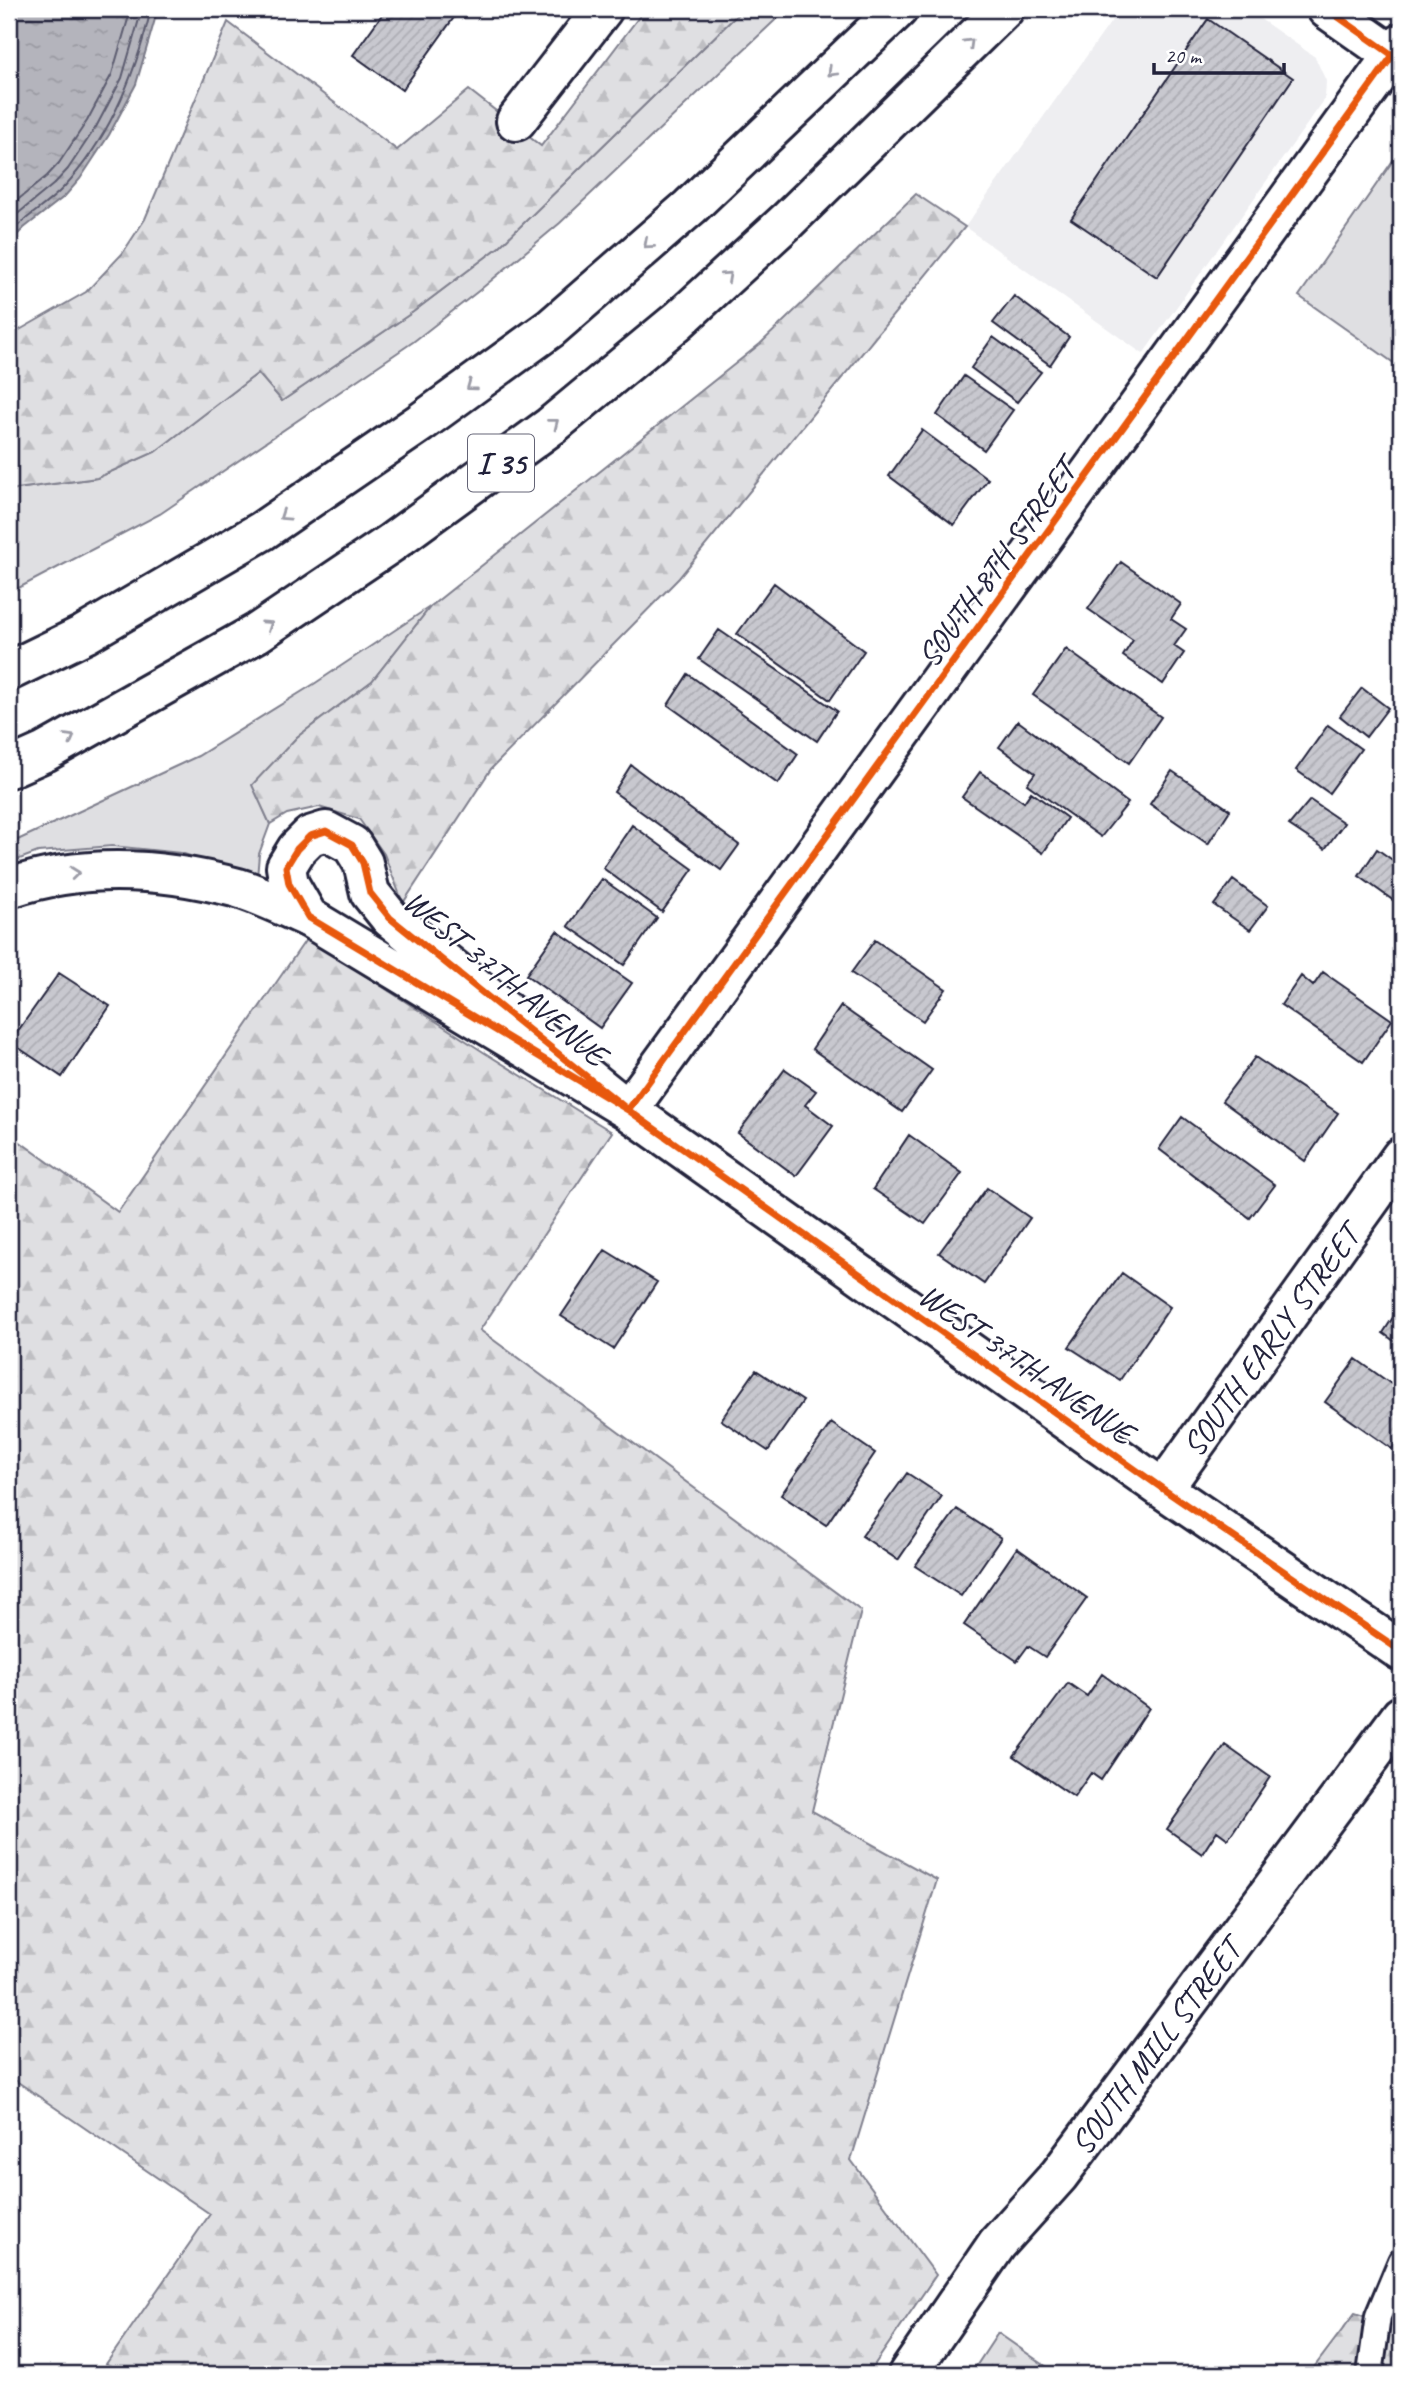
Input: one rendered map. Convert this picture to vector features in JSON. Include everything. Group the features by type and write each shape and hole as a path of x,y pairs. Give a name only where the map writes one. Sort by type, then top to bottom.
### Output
{"main road":[{"path":"516,121 603,9"},
{"name":"I 35","path":"9,768 45,752 257,633 391,542 551,426 689,311 788,220 1004,9"},
{"path":"1327,9 1399,53"},
{"name":"I 35","path":"9,671 85,634 262,531 551,328 690,207 890,17"},
{"name":"SOUTH 8TH STREET","path":"628,1110 1399,53"},
{"name":"WEST 37TH AVENUE","path":"628,1110 307,916 289,884 286,867 297,849 310,836 326,831 352,845 363,863 370,893 390,918 628,1110 1163,1489 1401,1651"},
{"path":"9,888 72,873 126,870 184,876 240,889 307,916"},
{"name":"SOUTH EARLY STREET","path":"1163,1489 1401,1157"},
{"name":"SOUTH MILL STREET","path":"908,2374 997,2244 1059,2175 1401,1716"}],"lane":[{"path":"1370,2374 1378,2316 1401,2261"}],"shaded area":[{"path":"1120,9 1246,9 1315,57 1326,81 1325,99 1143,354 965,227"}],"green space":[{"path":"645,9 743,9 499,247 413,312 282,401 258,373 155,452 97,478 9,490 9,336 86,292 122,254 145,219 228,22 397,150 469,90 541,146"},
{"path":"743,9 787,9 560,223 481,289 413,342 160,514 9,593 9,490 97,478 155,452 258,373 282,401 413,312 499,247"},
{"path":"1401,149 1401,368 1299,296"},
{"path":"916,194 965,227 679,578 491,769 403,903 384,854 359,819 319,807 287,814 270,824 252,785 297,737 372,681 431,606 760,344"},
{"path":"431,606 372,681 297,737 253,785 270,824 259,854 257,878 181,853 112,846 38,852 9,863 9,844 198,756 314,684"},
{"path":"307,938 612,1132 480,1330 861,1611 812,1811 937,1880 851,2160 936,2275 868,2374 131,2374 106,2364 210,2214 9,2076 9,1134 118,1212"},
{"path":"1355,2313 1401,2329 1401,2374 1309,2374"},
{"path":"998,2333 1057,2374 971,2374"}],"water":[{"path":"9,9 158,9 136,84 109,135 80,179 65,196 9,243"}],"building":[{"path":"386,9 460,9 402,90 353,55"},
{"path":"1208,19 1293,78 1157,277 1071,219"},
{"path":"1014,296 1069,337 1050,365 993,323"},
{"path":"993,337 1041,372 1017,402 971,368"},
{"path":"964,376 1013,410 984,450 937,415"},
{"path":"922,430 988,479 954,525 889,476"},
{"path":"1121,562 1181,604 1171,619 1186,629 1174,646 1184,653 1163,684 1123,656 1133,640 1088,609"},
{"path":"774,583 864,651 830,700 737,634"},
{"path":"719,630 837,711 817,741 699,659"},
{"path":"1066,649 1161,717 1129,763 1033,695"},
{"path":"688,674 798,754 778,784 668,705"},
{"path":"1362,688 1388,708 1366,737 1340,716"},
{"path":"1018,721 1128,803 1101,837 1027,784 1035,773 999,747"},
{"path":"1328,725 1361,749 1329,793 1296,770"},
{"path":"631,765 739,845 721,870 614,792"},
{"path":"1172,771 1230,810 1208,844 1150,804"},
{"path":"980,772 1024,802 1031,792 1067,818 1043,853 962,797"},
{"path":"1310,800 1344,823 1325,849 1289,825"},
{"path":"632,825 693,869 662,912 603,868"},
{"path":"1377,849 1401,866 1401,906 1359,876"},
{"path":"602,879 657,918 624,965 568,926"},
{"path":"1233,880 1268,906 1250,930 1214,905"},
{"path":"557,931 632,983 600,1028 526,975"},
{"path":"875,940 946,989 923,1021 851,973"},
{"path":"1323,972 1392,1020 1363,1062 1281,1005 1301,976 1313,986"},
{"path":"59,973 110,1006 62,1077 10,1042"},
{"path":"841,1006 932,1070 902,1112 812,1049"},
{"path":"1255,1057 1338,1113 1305,1161 1222,1101"},
{"path":"785,1069 816,1091 805,1105 833,1126 796,1176 738,1133"},
{"path":"1182,1117 1275,1185 1250,1218 1159,1149"},
{"path":"909,1135 962,1173 925,1224 873,1189"},
{"path":"987,1188 1030,1218 984,1284 939,1253"},
{"path":"605,1250 657,1282 613,1349 561,1316"},
{"path":"1122,1273 1170,1307 1120,1380 1069,1347"},
{"path":"1401,1305 1401,1346 1383,1333"},
{"path":"1356,1359 1401,1391 1401,1435 1392,1449 1325,1402"},
{"path":"756,1370 803,1401 768,1451 721,1420"},
{"path":"831,1423 875,1453 826,1525 781,1495"},
{"path":"907,1473 942,1496 898,1560 862,1536"},
{"path":"957,1509 1001,1538 961,1596 915,1566"},
{"path":"1017,1548 1087,1598 1045,1657 1028,1646 1017,1661 964,1625"},
{"path":"1102,1674 1149,1708 1101,1780 1091,1773 1074,1797 1014,1756 1068,1683 1087,1696"},
{"path":"1225,1745 1270,1777 1228,1839 1217,1831 1202,1854 1167,1829"}],"cycle path":[{"path":"1327,9 1401,61"},
{"path":"628,1110 1401,44"},
{"path":"628,1110 308,917 289,884 286,867 297,849 310,836 326,831 352,845 363,863 370,893 390,918 628,1110 1163,1489 1401,1651"}]}
